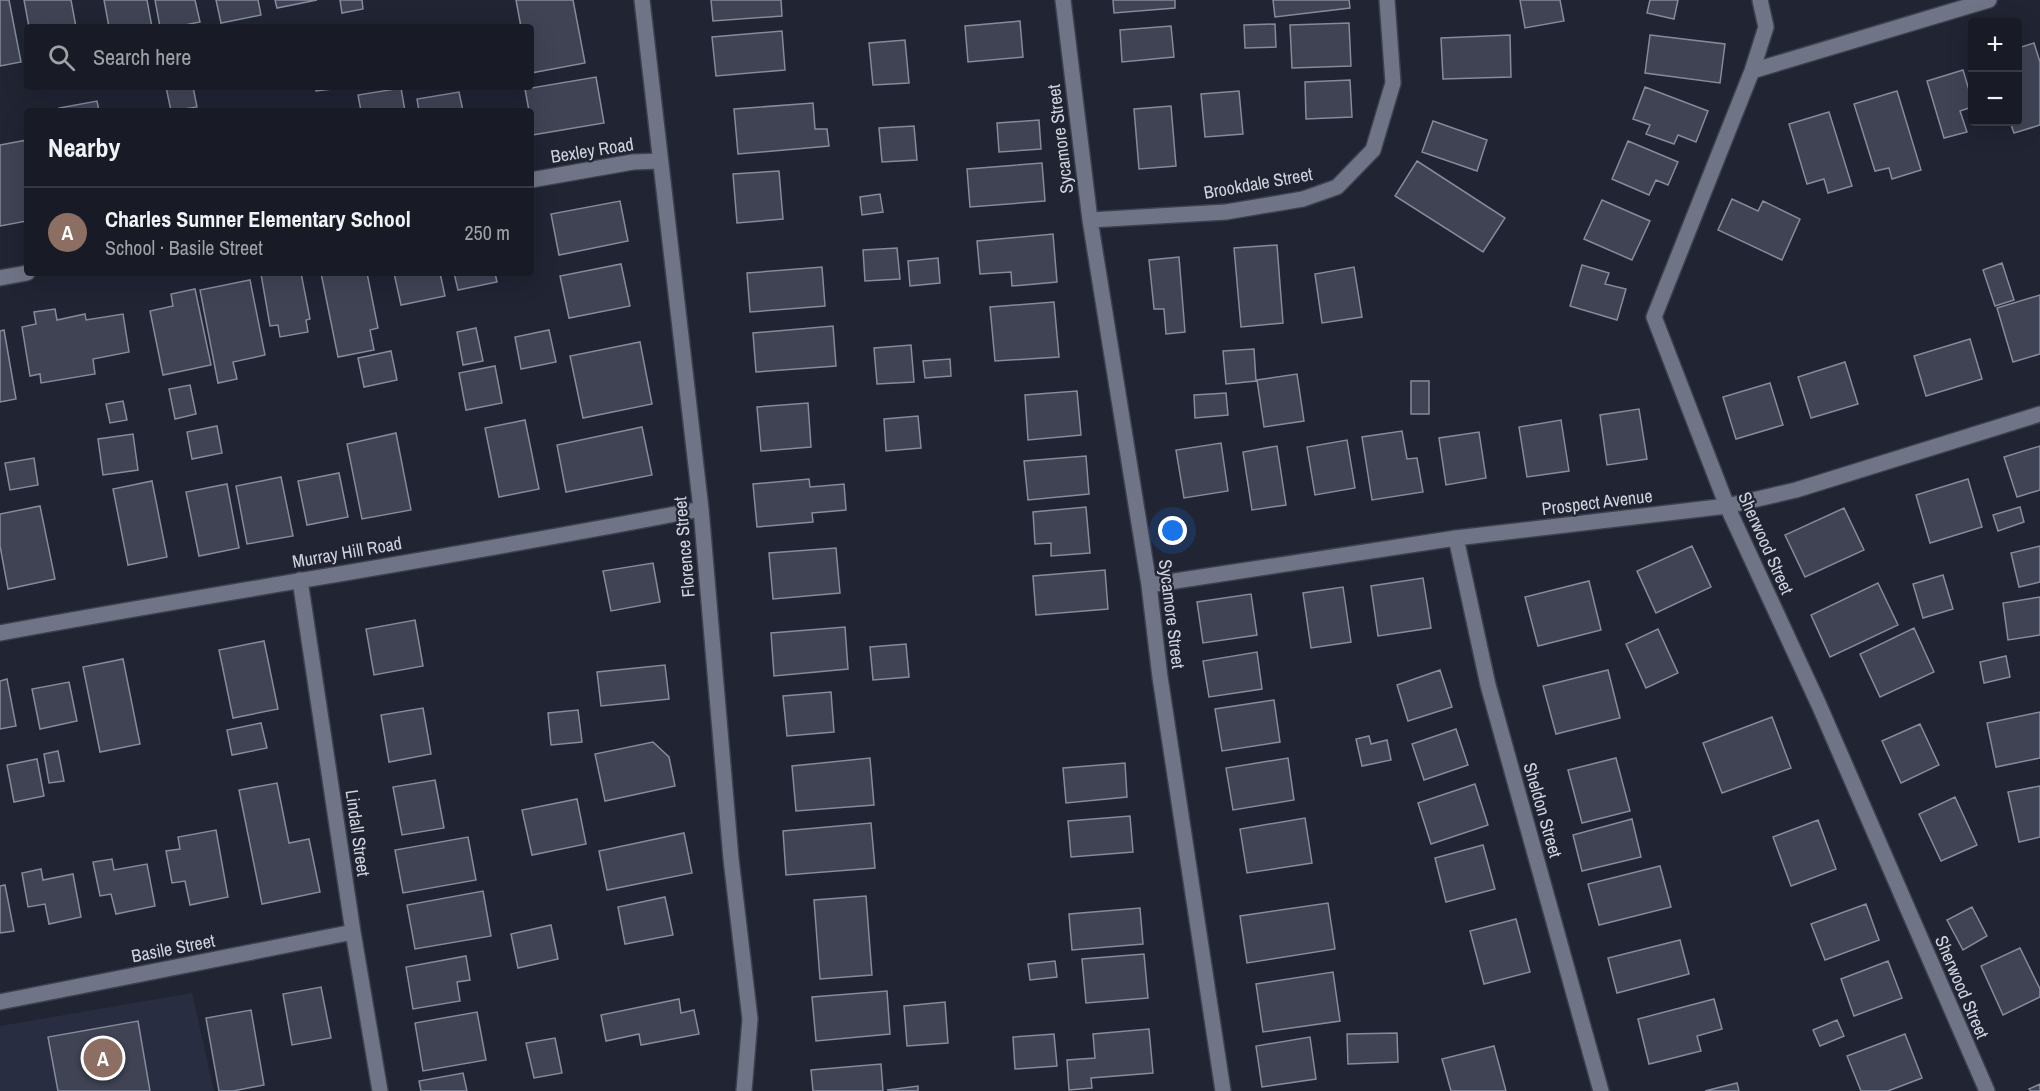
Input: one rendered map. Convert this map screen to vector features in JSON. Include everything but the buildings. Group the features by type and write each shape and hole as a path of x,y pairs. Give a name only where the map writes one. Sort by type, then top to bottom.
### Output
{"street":[{"name":"Florence Street","path":"642,0 700,509 731,859 750,1018 744,1091"},
{"name":"Sycamore Street","path":"1063,0 1090,220 1149,585 1162,689 1223,1091"},
{"name":"Brookdale Street","path":"1090,220 1227,212 1303,199 1337,187 1372,150 1393,83 1387,0"},
{"name":"Sherwood Street","path":"1760,0 1766,27 1752,71 1654,317 1727,506 1819,705 1987,1091"},
{"path":"1752,71 1989,0"},
{"name":"Bexley Road","path":"534,179 633,162 659,161"},
{"path":"0,278 24,274"},
{"name":"Prospect Avenue","path":"1149,585 1456,538 1727,506 1796,490 2040,414"},
{"name":"Murray Hill Road","path":"0,633 700,509"},
{"name":"Sheldon Street","path":"1456,538 1488,684 1601,1091"},
{"name":"Lindall Street","path":"300,580 353,932 380,1091"},
{"name":"Basile Street","path":"0,1002 353,932"}],"shaded area":[{"path":"192,993 214,1091 0,1091 0,1026"}],"place":[{"name":"Charles Sumner Elementary School","path":"103,1058"}]}
